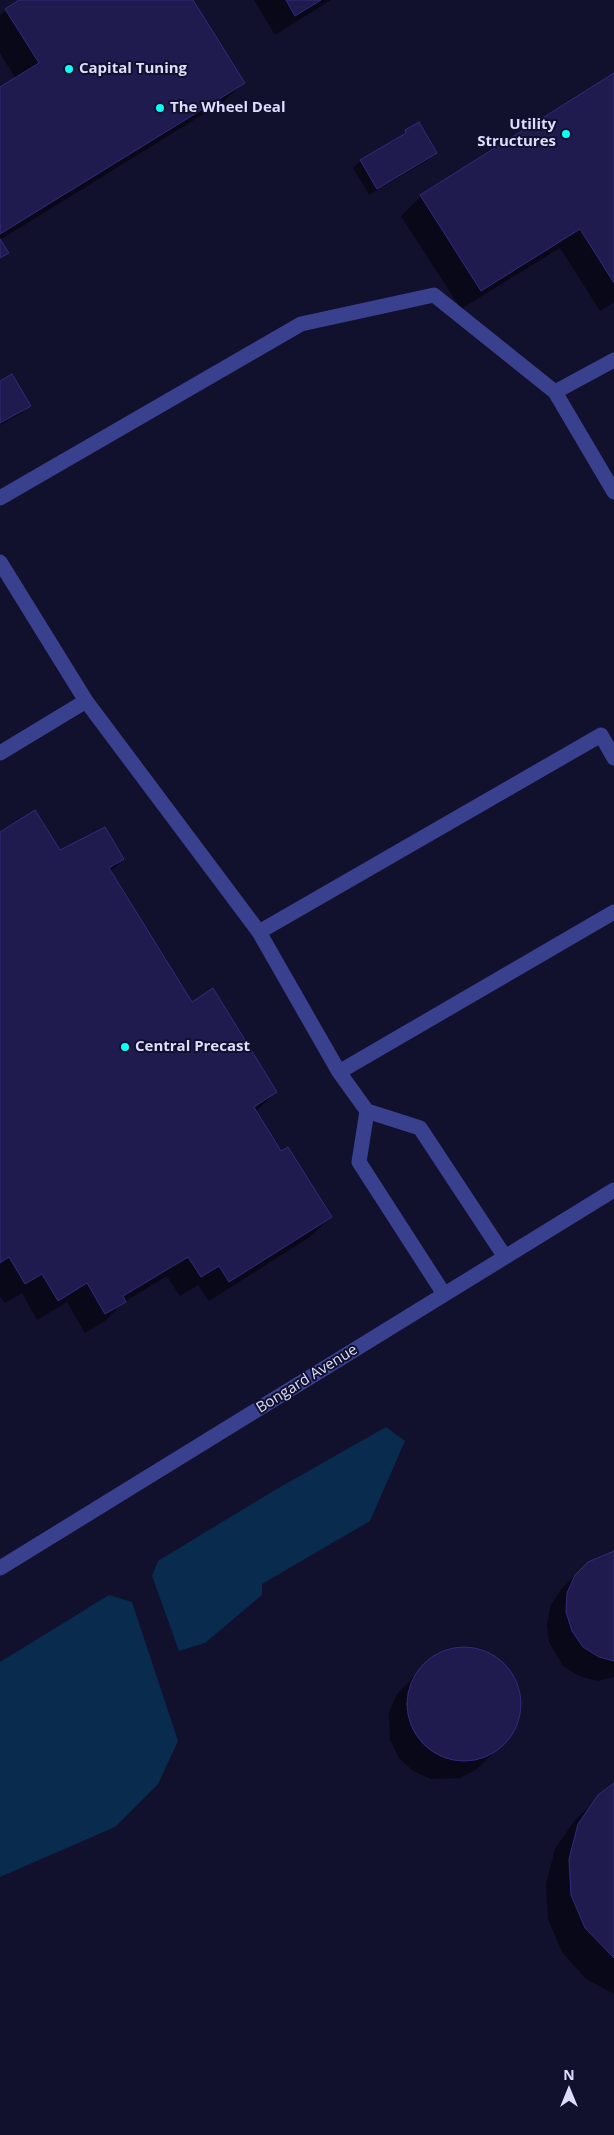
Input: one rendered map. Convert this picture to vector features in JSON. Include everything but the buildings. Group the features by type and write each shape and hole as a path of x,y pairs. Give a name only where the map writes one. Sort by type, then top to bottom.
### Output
{"street":[{"path":"0,498 301,324 434,294 555,392 614,492"},
{"path":"555,392 614,360"},
{"path":"0,562 86,701 259,932 339,1072 367,1110 420,1128 505,1257"},
{"path":"0,753 86,701"},
{"path":"259,932 601,735 614,758"},
{"path":"339,1072 614,912"},
{"path":"367,1110 359,1162 444,1294"},
{"name":"Bongard Avenue","path":"0,1568 614,1190"}],"water":[{"path":"386,1427 405,1441 370,1521 262,1584 262,1595 205,1643 179,1651 152,1576 158,1561 275,1490"},
{"path":"109,1595 132,1602 178,1741 158,1784 115,1827 0,1877 0,1662"}],"place":[{"name":"Capital Tuning","path":"69,69"},
{"name":"The Wheel Deal","path":"160,108"},
{"name":"Utility Structures","path":"566,134"},
{"name":"Central Precast","path":"125,1047"}]}
